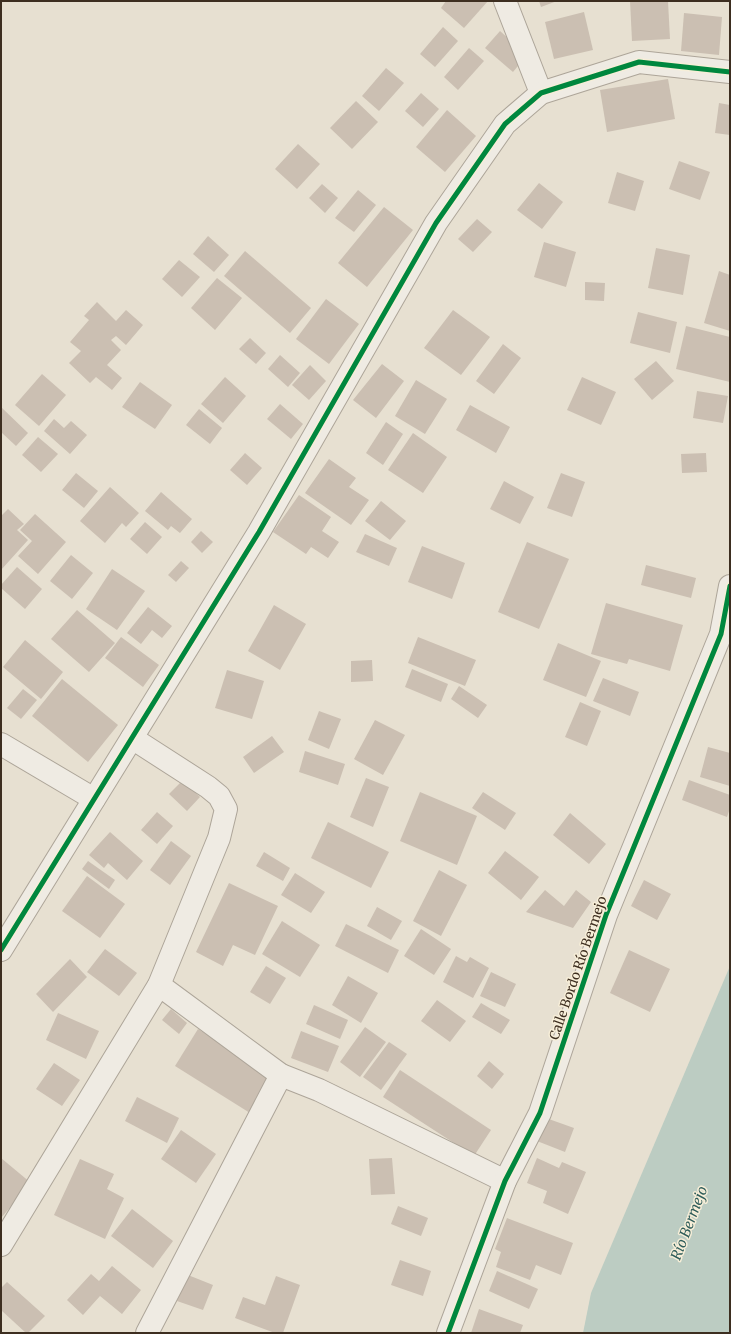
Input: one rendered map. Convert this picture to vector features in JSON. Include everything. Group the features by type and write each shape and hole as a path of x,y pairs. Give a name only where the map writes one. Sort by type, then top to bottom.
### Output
{"street":[{"path":"505,1 541,93"},
{"path":"1,950 259,532 436,223 505,124 541,93 639,62 730,72"},
{"name":"Calle Bordo Río Bermejo","path":"448,1333 505,1181 540,1113 606,915 721,634 730,586"},
{"path":"1,1245 159,986 219,838 226,809 219,796 208,786 132,738"},
{"path":"1,744 94,800"},
{"path":"159,986 281,1075 319,1090 505,1181"},
{"path":"148,1333 281,1075"}],"water":[{"name":"Río Bermejo","path":"730,966 730,1333 583,1333 591,1293"}],"building":[{"path":"446,1 488,1 464,28 441,8"},
{"path":"539,1 557,1 541,7"},
{"path":"630,1 668,1 670,39 632,41"},
{"path":"584,12 593,50 554,59 545,22"},
{"path":"684,13 722,17 719,55 681,51"},
{"path":"443,27 458,41 435,67 420,54"},
{"path":"500,31 527,55 513,72 485,48"},
{"path":"469,48 484,61 458,90 444,77"},
{"path":"386,68 404,83 379,111 362,96"},
{"path":"668,79 675,119 607,132 600,90"},
{"path":"421,93 439,109 423,127 405,111"},
{"path":"356,101 378,122 352,149 330,128"},
{"path":"719,103 730,105 730,135 715,133"},
{"path":"447,110 476,136 445,172 416,147"},
{"path":"298,144 320,164 297,189 275,169"},
{"path":"679,161 710,172 700,200 669,189"},
{"path":"617,172 644,181 635,211 608,203"},
{"path":"539,183 563,202 542,229 517,210"},
{"path":"322,184 338,198 325,213 309,198"},
{"path":"358,190 376,205 354,232 335,218"},
{"path":"384,207 413,230 367,287 338,263"},
{"path":"477,219 492,232 473,252 458,239"},
{"path":"208,236 229,255 214,272 193,254"},
{"path":"544,242 576,252 566,287 534,277"},
{"path":"656,248 690,255 683,295 648,288"},
{"path":"245,251 311,308 290,333 224,276"},
{"path":"179,260 200,277 182,297 162,279"},
{"path":"719,271 730,275 730,331 704,323"},
{"path":"217,278 242,298 215,330 191,308"},
{"path":"585,282 605,283 604,301 585,300"},
{"path":"326,299 359,324 329,364 296,339"},
{"path":"97,302 116,321 126,310 143,325 126,345 116,336 111,340 121,350 107,365 122,378 112,390 96,377 90,383 69,363 81,351 70,342 89,320 84,316"},
{"path":"453,310 490,337 461,375 424,348"},
{"path":"638,312 677,322 670,353 630,343"},
{"path":"686,326 730,337 730,382 676,369"},
{"path":"250,338 266,353 256,364 239,349"},
{"path":"503,344 521,358 494,394 476,381"},
{"path":"280,355 300,373 288,387 268,369"},
{"path":"656,361 674,381 652,400 634,379"},
{"path":"382,364 404,381 376,418 353,400"},
{"path":"310,365 326,381 309,400 292,385"},
{"path":"42,374 66,395 39,426 15,405"},
{"path":"225,377 246,396 223,423 201,404"},
{"path":"582,377 616,392 601,425 567,410"},
{"path":"416,380 447,399 425,434 395,416"},
{"path":"140,382 172,405 155,429 122,407"},
{"path":"697,391 728,396 723,423 693,418"},
{"path":"280,404 303,424 291,439 267,419"},
{"path":"470,405 510,427 496,453 456,430"},
{"path":"1,407 28,433 16,446 1,432"},
{"path":"199,409 222,428 210,444 186,425"},
{"path":"54,419 64,428 71,421 87,435 70,454 44,431"},
{"path":"386,422 403,434 383,465 366,453"},
{"path":"413,433 447,457 423,493 388,470"},
{"path":"38,437 58,454 41,472 22,455"},
{"path":"245,453 262,468 247,485 230,470"},
{"path":"706,453 707,472 682,473 681,454"},
{"path":"329,459 356,478 349,487 369,500 351,525 305,493"},
{"path":"76,473 98,491 84,508 62,490"},
{"path":"561,473 585,482 572,517 547,508"},
{"path":"504,481 534,497 520,524 490,509"},
{"path":"110,487 139,513 126,527 122,523 105,543 80,521"},
{"path":"161,492 192,519 180,533 171,526 168,530 145,511"},
{"path":"299,495 331,517 322,531 339,542 328,558 311,547 306,554 273,532"},
{"path":"381,501 406,521 390,540 365,521"},
{"path":"8,509 24,524 17,530 28,540 1,570 1,516"},
{"path":"35,514 66,542 38,574 18,556 32,541 20,530"},
{"path":"145,522 162,537 147,554 130,539"},
{"path":"201,531 213,542 202,553 191,542"},
{"path":"365,534 397,548 389,566 356,552"},
{"path":"527,542 569,559 539,629 498,612"},
{"path":"422,546 465,563 452,599 408,582"},
{"path":"71,555 93,573 72,599 50,581"},
{"path":"181,561 189,568 176,582 168,575"},
{"path":"646,565 696,578 691,598 641,585"},
{"path":"17,567 42,589 25,609 1,588 1,585"},
{"path":"112,569 145,591 117,630 86,609"},
{"path":"606,603 683,625 670,671 629,659 627,664 591,654"},
{"path":"274,605 306,624 280,670 248,651"},
{"path":"148,607 172,626 162,638 152,630 141,644 127,633"},
{"path":"77,610 115,643 89,672 51,639"},
{"path":"121,637 159,665 143,687 105,658"},
{"path":"418,637 476,660 465,686 408,663"},
{"path":"25,640 63,672 41,699 3,667"},
{"path":"558,643 601,661 586,697 543,680"},
{"path":"372,660 373,681 351,682 351,661"},
{"path":"412,669 448,684 441,702 405,687"},
{"path":"227,670 264,681 252,719 215,708"},
{"path":"603,678 639,692 630,716 593,701"},
{"path":"62,679 118,725 88,762 32,716"},
{"path":"459,686 487,705 478,718 451,699"},
{"path":"23,689 37,700 21,719 7,708"},
{"path":"580,702 601,711 587,746 565,737"},
{"path":"319,711 341,719 329,749 308,740"},
{"path":"375,720 405,735 383,775 354,759"},
{"path":"272,736 284,752 254,773 243,757"},
{"path":"708,747 730,753 730,786 700,777"},
{"path":"305,751 345,764 338,785 299,772"},
{"path":"366,778 389,787 373,827 350,817"},
{"path":"183,780 200,797 187,811 169,794"},
{"path":"689,780 730,795 730,808 727,817 682,800"},
{"path":"420,792 477,816 457,865 400,841"},
{"path":"483,792 516,813 505,830 472,808"},
{"path":"157,812 173,826 157,844 141,830"},
{"path":"570,813 606,844 589,864 553,835"},
{"path":"328,822 389,852 371,888 311,858"},
{"path":"110,832 143,861 127,880 108,863 104,868 89,855"},
{"path":"171,841 191,856 170,885 150,870"},
{"path":"505,851 539,877 521,900 488,873"},
{"path":"264,852 290,868 283,881 256,866"},
{"path":"88,861 115,880 109,889 82,869"},
{"path":"439,870 467,885 441,936 413,921"},
{"path":"295,873 325,892 311,913 281,895"},
{"path":"87,876 125,904 100,938 62,911"},
{"path":"644,880 671,894 657,920 631,906"},
{"path":"229,883 278,906 255,955 233,945 223,966 196,952"},
{"path":"545,890 564,906 576,890 591,902 573,928 526,912"},
{"path":"377,907 402,921 391,940 367,926"},
{"path":"282,921 320,945 300,977 262,954"},
{"path":"346,924 399,950 388,973 335,946"},
{"path":"421,929 451,949 434,975 404,956"},
{"path":"105,949 137,973 119,996 87,972"},
{"path":"629,950 670,969 650,1012 610,993"},
{"path":"456,956 467,962 470,957 489,968 473,998 443,982"},
{"path":"70,959 87,977 53,1012 36,994"},
{"path":"266,966 286,978 270,1004 250,992"},
{"path":"491,972 516,984 505,1007 480,996"},
{"path":"348,976 378,993 361,1023 332,1005"},
{"path":"437,1000 466,1021 450,1042 421,1021"},
{"path":"481,1003 510,1020 501,1034 472,1017"},
{"path":"314,1005 348,1020 340,1039 306,1024"},
{"path":"171,1009 187,1023 179,1034 162,1020"},
{"path":"58,1013 99,1031 86,1059 46,1040"},
{"path":"365,1027 386,1042 360,1077 340,1062"},
{"path":"198,1029 273,1076 250,1113 175,1066"},
{"path":"301,1031 339,1046 328,1072 291,1058"},
{"path":"389,1042 407,1054 381,1090 363,1077"},
{"path":"489,1061 504,1074 492,1089 477,1076"},
{"path":"54,1063 80,1080 62,1106 36,1089"},
{"path":"400,1070 491,1130 474,1156 383,1097"},
{"path":"137,1097 179,1118 167,1143 125,1121"},
{"path":"546,1118 574,1128 565,1152 537,1141"},
{"path":"181,1130 216,1154 196,1183 161,1159"},
{"path":"1,1158 31,1183 1,1218"},
{"path":"392,1158 395,1194 371,1195 369,1159"},
{"path":"537,1158 559,1168 562,1162 586,1172 568,1214 543,1203 547,1191 527,1183"},
{"path":"80,1159 114,1174 107,1189 124,1198 105,1239 54,1215"},
{"path":"398,1206 428,1218 421,1236 391,1224"},
{"path":"132,1209 173,1241 153,1268 111,1236"},
{"path":"507,1218 573,1243 561,1275 536,1265 530,1280 496,1267 501,1252 495,1249"},
{"path":"400,1260 431,1271 423,1296 391,1285"},
{"path":"112,1266 141,1290 122,1314 100,1296 83,1315 67,1300 91,1274 99,1281"},
{"path":"497,1271 538,1289 529,1309 489,1291"},
{"path":"188,1275 213,1285 203,1310 177,1301"},
{"path":"276,1276 300,1285 283,1333 275,1333 235,1318 243,1297 265,1305"},
{"path":"7,1282 45,1316 28,1333 26,1333 1,1310 1,1288"},
{"path":"479,1309 523,1325 520,1333 471,1333"}],"cycle path":[{"path":"1,950 259,532 436,223 505,124 541,93 639,62 730,72"},
{"path":"448,1333 505,1181 540,1113 606,915 721,634 730,586"}]}
